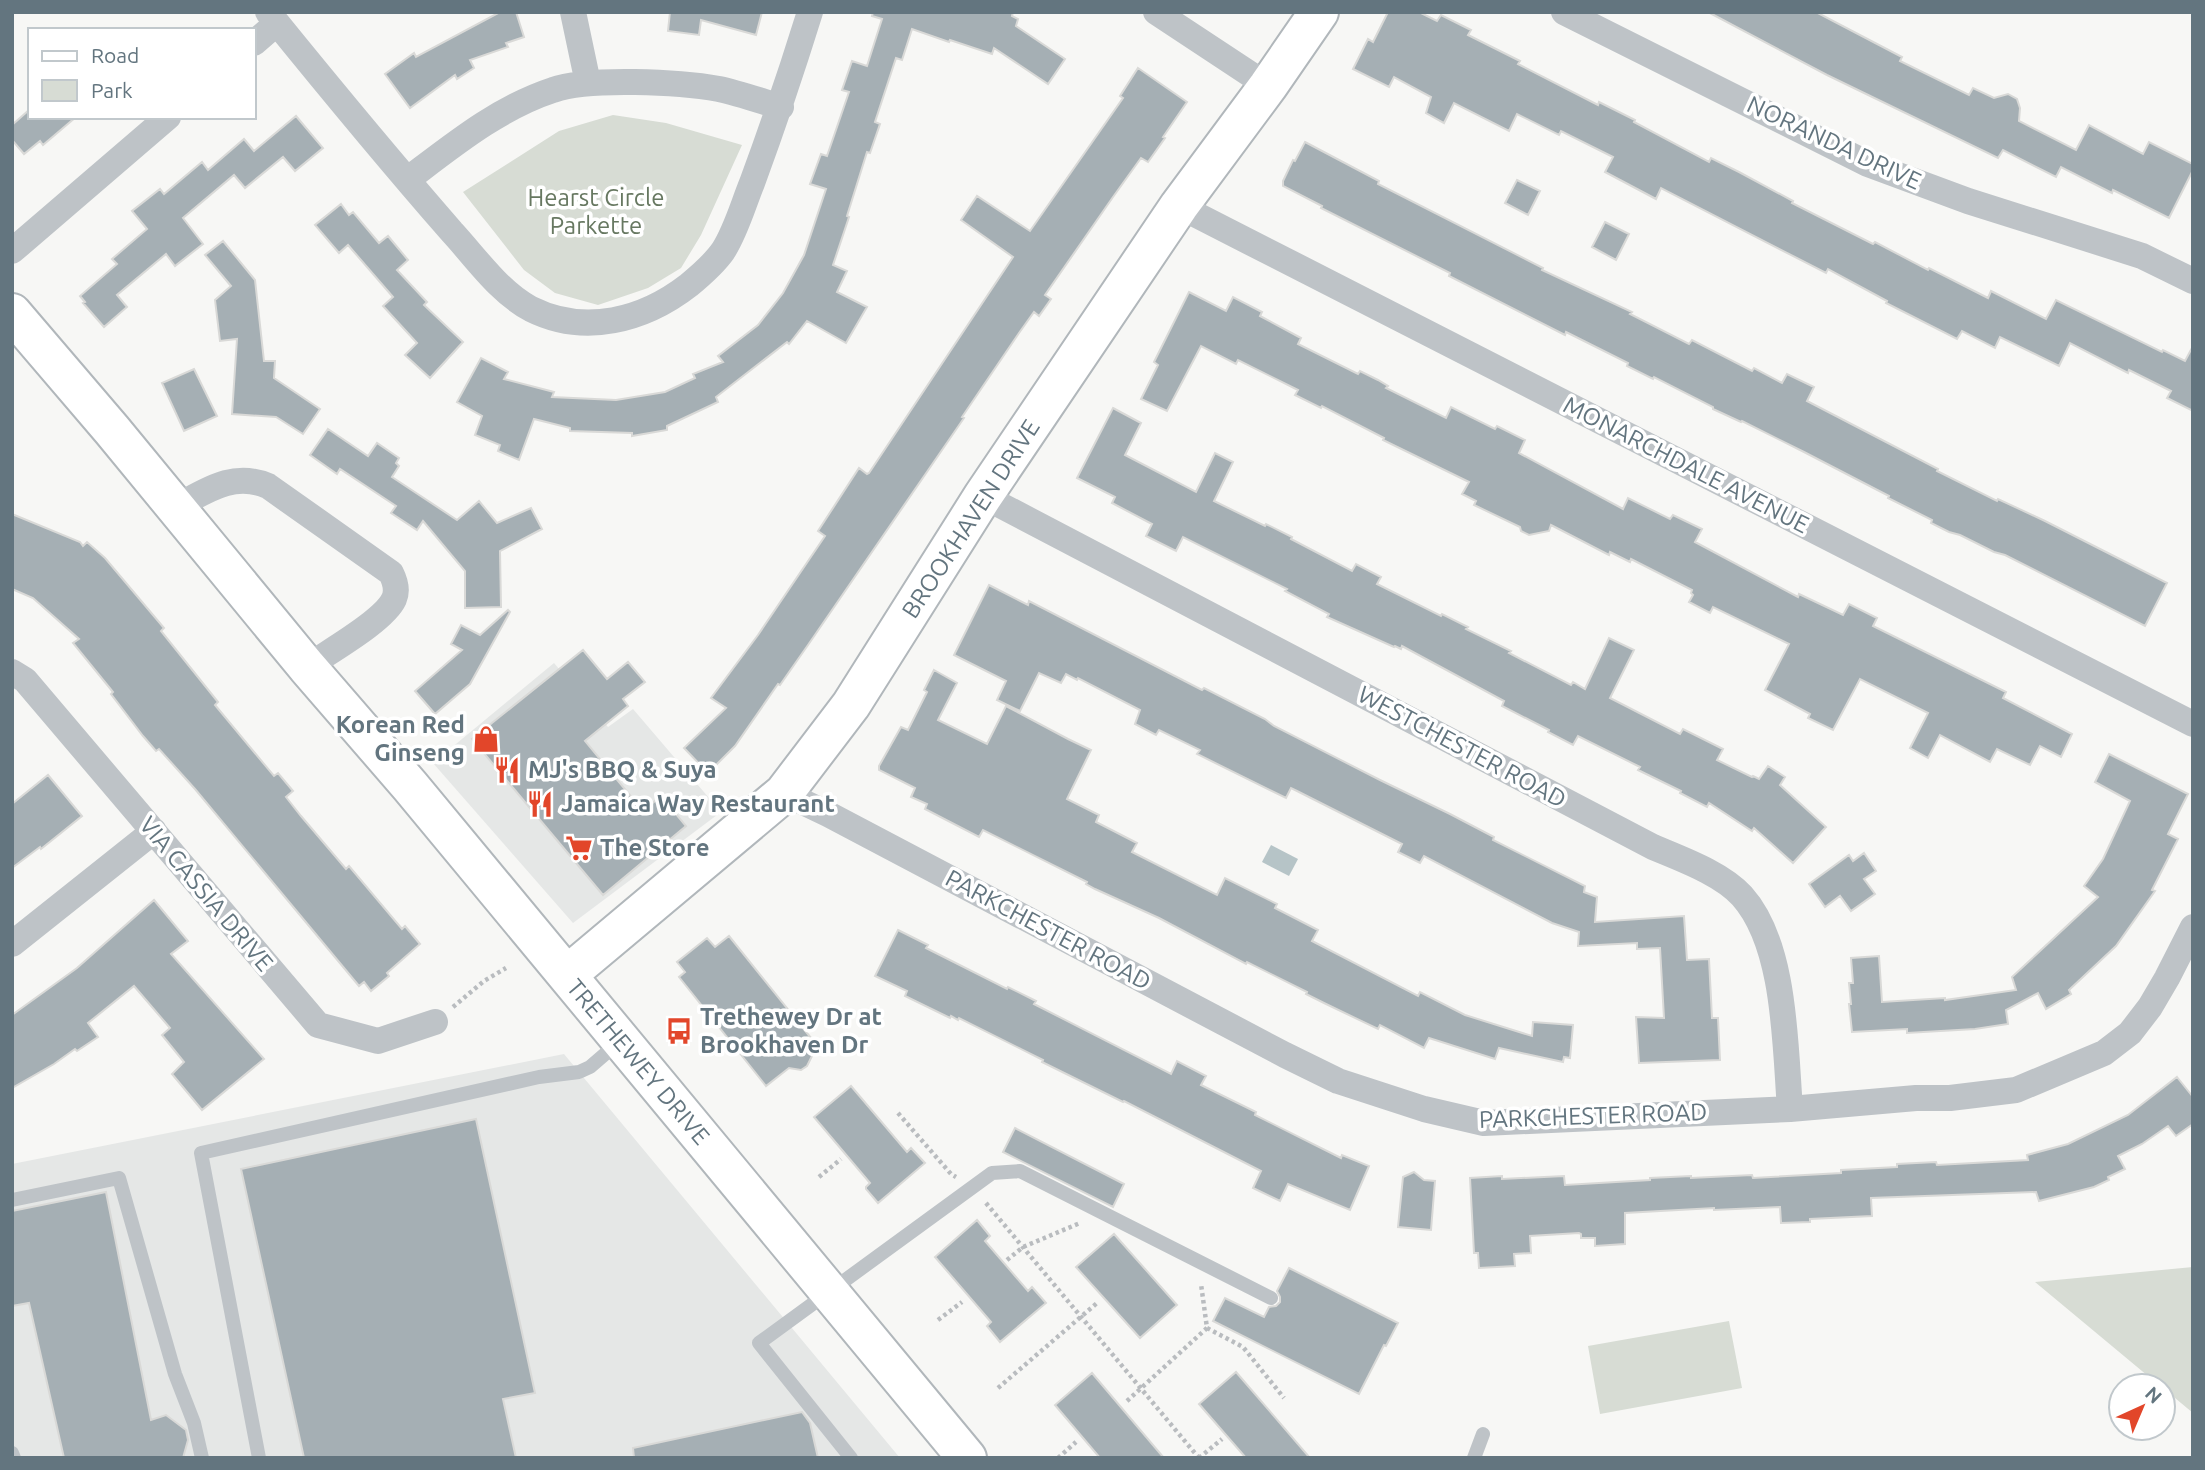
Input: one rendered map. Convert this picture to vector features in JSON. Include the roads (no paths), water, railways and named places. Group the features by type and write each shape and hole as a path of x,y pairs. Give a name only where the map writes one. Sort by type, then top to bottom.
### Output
{"main road":[{"name":"BROOKHAVEN DRIVE","path":"567,975 784,793 851,705 983,496 1179,206 1319,12"},
{"name":"TRETHEWEY DRIVE","path":"12,313 968,1458"}],"street":[{"path":"573,12 588,83"},
{"path":"256,40 273,18 407,180 508,295 531,309 558,320 586,323 617,321 648,311 673,298 702,275 723,251 781,107 810,12"},
{"path":"1156,12 1268,86"},
{"name":"NORANDA DRIVE","path":"1564,12 1868,164 1968,201 2142,256 2193,281"},
{"path":"407,180 471,132 554,89 588,83 657,83 720,89 781,107"},
{"path":"12,251 166,119"},
{"name":"MONARCHDALE AVENUE","path":"1179,206 2193,724"},
{"path":"176,508 220,483 244,480 259,482 391,573 396,586 395,597 388,607 368,625 307,667"},
{"name":"WESTCHESTER ROAD","path":"983,496 1641,840 1716,875 1741,895 1756,915 1776,970 1781,998 1790,1109"},
{"name":"VIA CASSIA DRIVE","path":"12,672 25,680 317,1025 378,1041 435,1021"},
{"name":"PARKCHESTER ROAD","path":"784,793 1338,1081 1424,1109 1484,1124 1790,1109 1916,1098 1950,1098 2016,1090 2104,1053 2130,1032 2150,1007 2193,928"},
{"path":"12,944 154,831"}],"lane":[{"path":"259,1458 201,1153 539,1077 579,1072 590,1068 621,1041"},
{"path":"851,1458 758,1343 992,1173 1020,1171 1271,1298"},
{"path":"12,1200 119,1178 175,1374 194,1423 202,1458"},
{"path":"1474,1458 1483,1434"}],"place":[{"name":"Korean Red Ginseng","path":"486,739"},
{"name":"MJ's BBQ & Suya","path":"507,770"},
{"name":"Jamaica Way Restaurant","path":"540,804"},
{"name":"The Store","path":"579,848"},
{"name":"Trethewey Dr at Brookhaven Dr","path":"679,1031"}],"park label":[{"name":"Hearst Circle Parkette","path":"596,212"}]}
